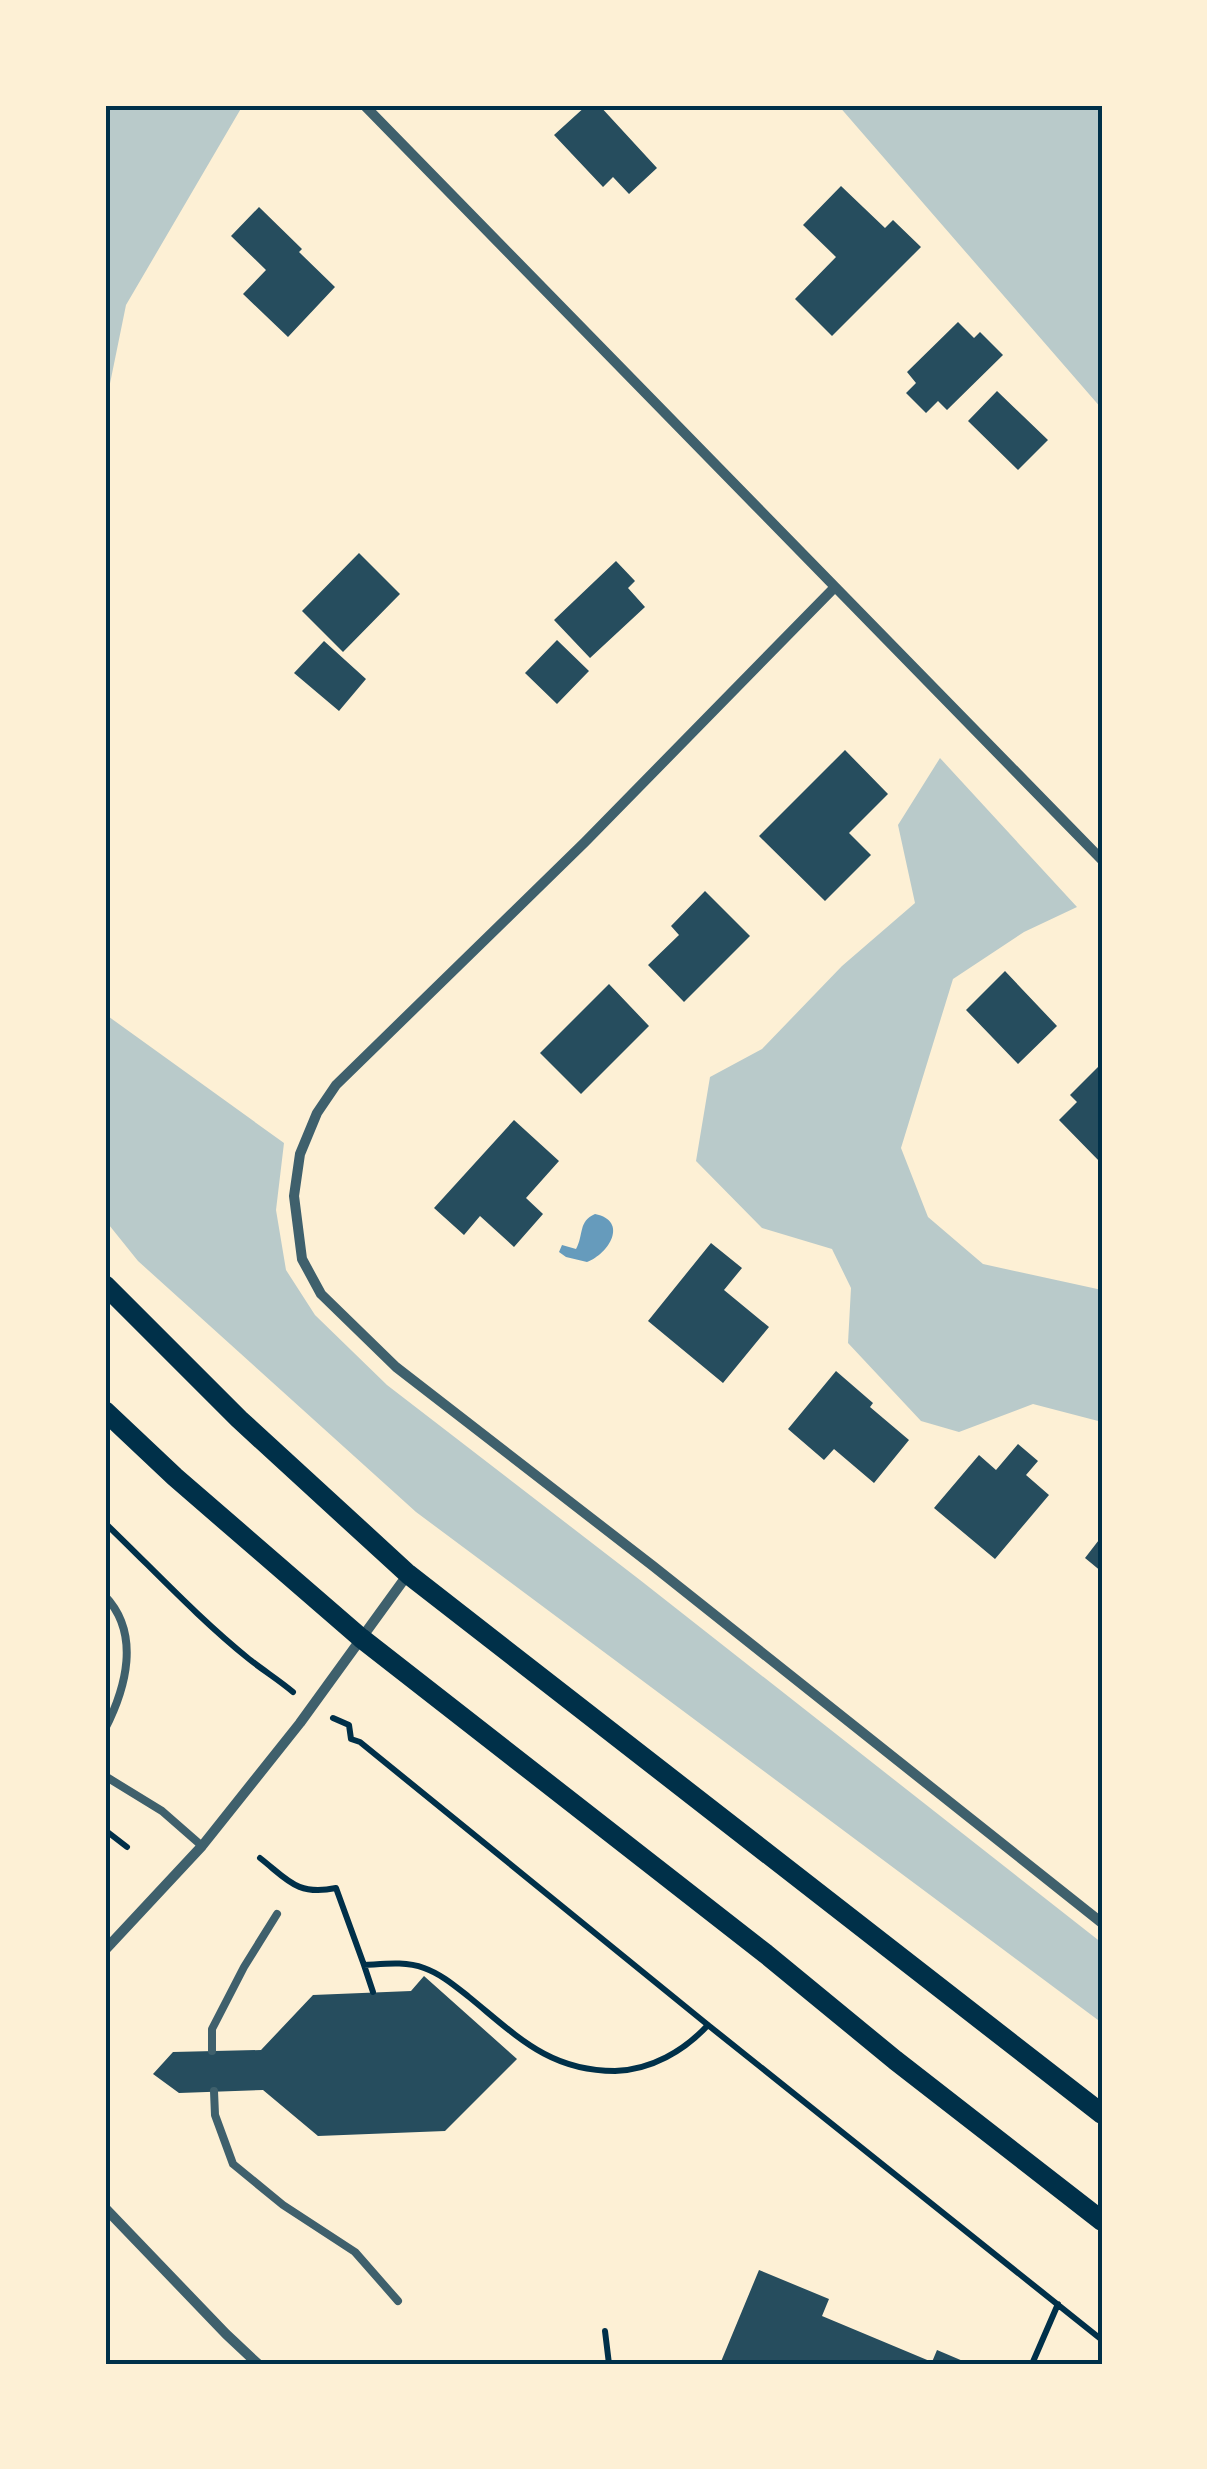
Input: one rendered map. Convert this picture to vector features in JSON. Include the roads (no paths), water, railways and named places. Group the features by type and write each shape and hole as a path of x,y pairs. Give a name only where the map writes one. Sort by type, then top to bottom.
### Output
{"main road":[{"path":"105,1285 239,1419 408,1574 1102,2114"},
{"path":"105,1411 175,1477 362,1638 1102,2221"}],"street":[{"path":"364,105 1102,860"},
{"path":"835,587 585,842 336,1085 317,1113 300,1154 294,1196 302,1260 321,1294 396,1367 1102,1923"},
{"path":"105,1950 202,1846 300,1723 408,1574"},
{"path":"105,2208 258,2364"}],"lane":[{"path":"105,1596 115,1607 128,1640 123,1688 105,1729"},
{"path":"105,1776 162,1811 202,1846"},
{"path":"212,2050 212,2030 277,1914"},
{"path":"214,2091 215,2115 232,2164 282,2205 355,2252 398,2301"}],"water":[{"path":"595,1214 611,1223 613,1230 602,1252 587,1262 559,1252 562,1245 576,1249 584,1224"}]}
